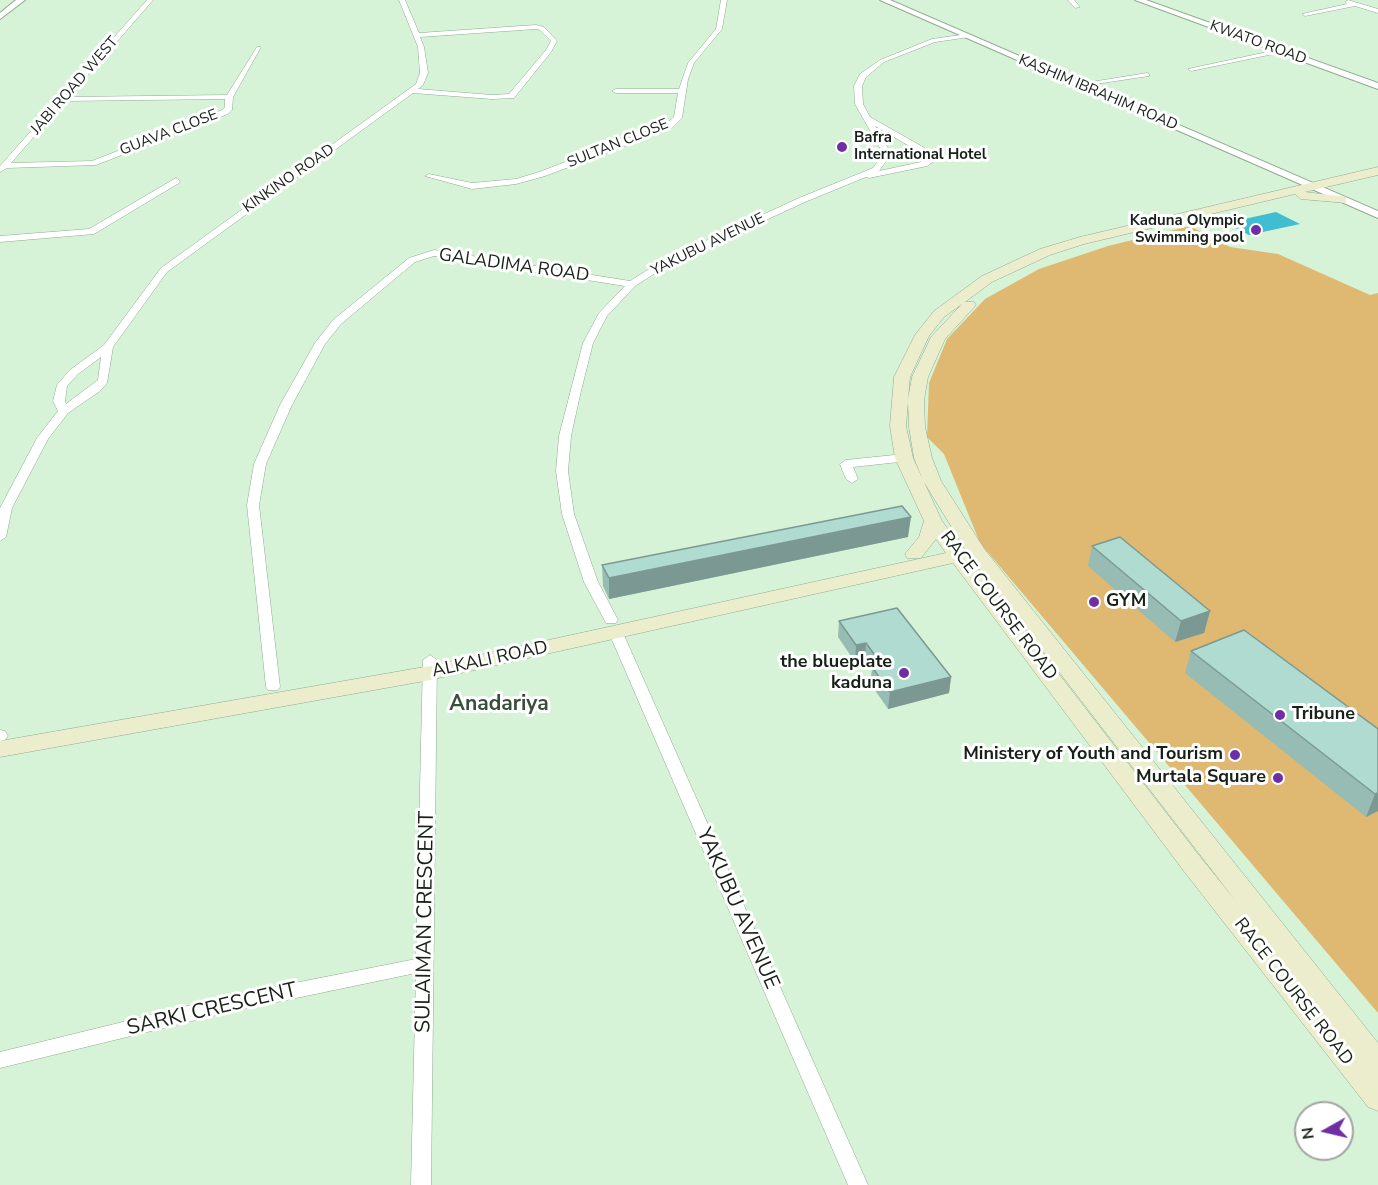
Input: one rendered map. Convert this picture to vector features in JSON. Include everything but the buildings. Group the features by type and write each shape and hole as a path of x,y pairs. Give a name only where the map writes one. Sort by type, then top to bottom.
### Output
{"main road":[{"path":"1321,187 1378,171"},
{"path":"1321,187 1378,177"},
{"name":"RACE COURSE ROAD","path":"1321,187 1053,249 1017,264 963,295 939,315 922,335 902,376 898,426 904,458 933,521 963,549 1378,1064"},
{"name":"RACE COURSE ROAD","path":"1321,187 1052,258 1001,283 978,297 955,317 938,337 920,377 916,400 916,427 923,458 932,481 977,582 1192,864 1378,1098"},
{"path":"933,521 928,538 915,560 977,582"},
{"name":"ALKALI ROAD","path":"0,749 430,666 963,549"},
{"name":"ALKALI ROAD","path":"0,736 273,687 430,666"}],"street":[{"path":"0,17 21,0"},
{"name":"JABI ROAD WEST","path":"3,169 150,0"},
{"path":"402,0 421,47 424,73 413,91 492,98 511,96 549,51 554,40 542,28 536,27 417,35"},
{"name":"SULTAN CLOSE","path":"429,176 475,186 516,181 542,174 669,126 678,118 682,91 691,63 719,29 724,0"},
{"name":"KASHIM IBRAHIM ROAD","path":"884,0 954,31 1089,83 1321,187"},
{"name":"KASHIM IBRAHIM ROAD","path":"896,0 1321,187"},
{"path":"1071,0 1077,7"},
{"name":"KWATO ROAD","path":"1139,0 1378,86"},
{"path":"1342,0 1378,11"},
{"path":"1305,14 1356,4"},
{"name":"YAKUBU AVENUE","path":"858,1185 614,626 591,582 568,513 562,471 565,436 588,343 603,315 632,284 702,245 876,170 883,160 884,148 859,104 858,86 863,76 882,61 942,39 954,31"},
{"name":"YAKUBU AVENUE","path":"942,39 968,36"},
{"path":"229,97 259,48"},
{"path":"1191,69 1281,51"},
{"path":"1089,83 1147,75"},
{"name":"KINKINO ROAD","path":"64,411 59,401 62,385 74,372 108,347 164,270 413,91"},
{"path":"616,91 682,91"},
{"name":"GUAVA CLOSE","path":"3,169 93,163 229,108 229,97 63,99"},
{"path":"864,177 924,164 934,157 869,119"},
{"path":"0,238 91,232 176,181"},
{"path":"1321,187 1378,208"},
{"path":"1321,187 1378,215"},
{"name":"GALADIMA ROAD","path":"273,687 253,505 260,464 286,405 320,343 337,322 412,260 434,253 632,284"},
{"name":"KINKINO ROAD","path":"0,537 6,507 43,438 64,411 96,389 103,381 108,347"},
{"path":"852,479 846,464 904,458"},
{"name":"SULAIMAN CRESCENT","path":"421,1185 430,666"},
{"name":"SARKI CRESCENT","path":"0,1060 229,1004 425,964"}],"shaded area":[{"name":"Murtala Square","path":"1190,226 1230,247 1278,254 1370,295 1378,293 1378,1013 980,543 944,454 927,437 929,383 947,339 985,299 1039,269 1108,246"}],"water":[{"name":"Kaduna Olympic Swimming pool","path":"1276,212 1300,224 1249,235 1226,223"}],"place":[{"name":"Bafra International Hotel","path":"842,147"},
{"name":"Kaduna Olympic Swimming pool","path":"1256,230"},
{"name":"GYM","path":"1094,602"},
{"name":"the blueplate kaduna","path":"904,673"},
{"name":"Tribune","path":"1280,715"},
{"name":"Ministery of Youth and Tourism","path":"1235,755"},
{"name":"Murtala Square","path":"1278,778"}],"district":[{"name":"Anadariya","path":"499,705"}]}
